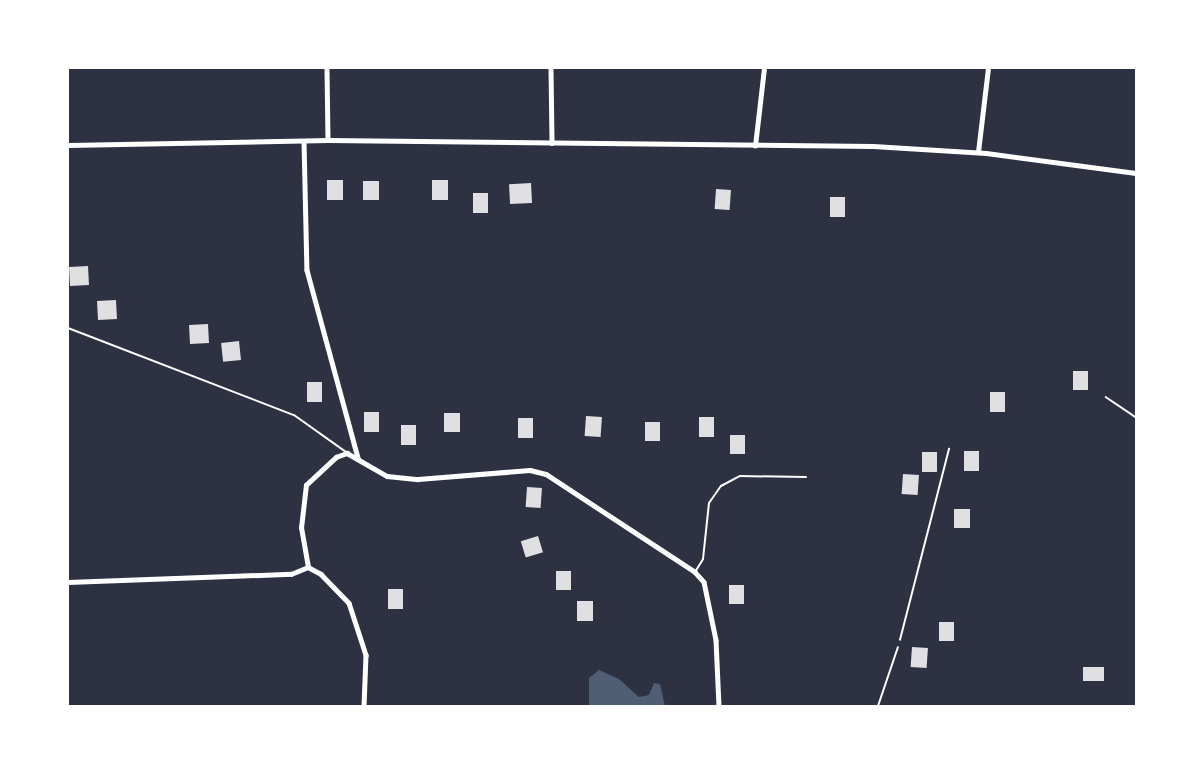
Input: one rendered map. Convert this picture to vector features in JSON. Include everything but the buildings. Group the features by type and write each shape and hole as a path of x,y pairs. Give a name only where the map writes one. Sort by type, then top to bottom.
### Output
{"street":[{"path":"327,68 328,140"},
{"path":"551,68 552,143"},
{"path":"755,146 764,68"},
{"path":"978,152 988,68"},
{"path":"68,145 328,140 873,146 978,152 1137,172"},
{"path":"304,141 307,270 358,458"},
{"path":"308,567 301,528 306,485 320,468 347,453 387,477 418,479 530,470 546,474 695,572 710,596 719,706"},
{"path":"68,582 291,574 308,567"},
{"path":"308,567 321,574 349,603 366,655 364,706"}],"lane":[{"path":"68,328 294,415 347,453"},
{"path":"695,572 703,559 709,503 721,486 740,476 806,477"},
{"path":"878,706 898,647"}],"path":[{"path":"1106,397 1137,417"},
{"path":"898,647 949,449"}],"water":[{"path":"599,670 619,679 639,697 649,695 654,683 660,684 665,706 589,706 589,678"}]}
